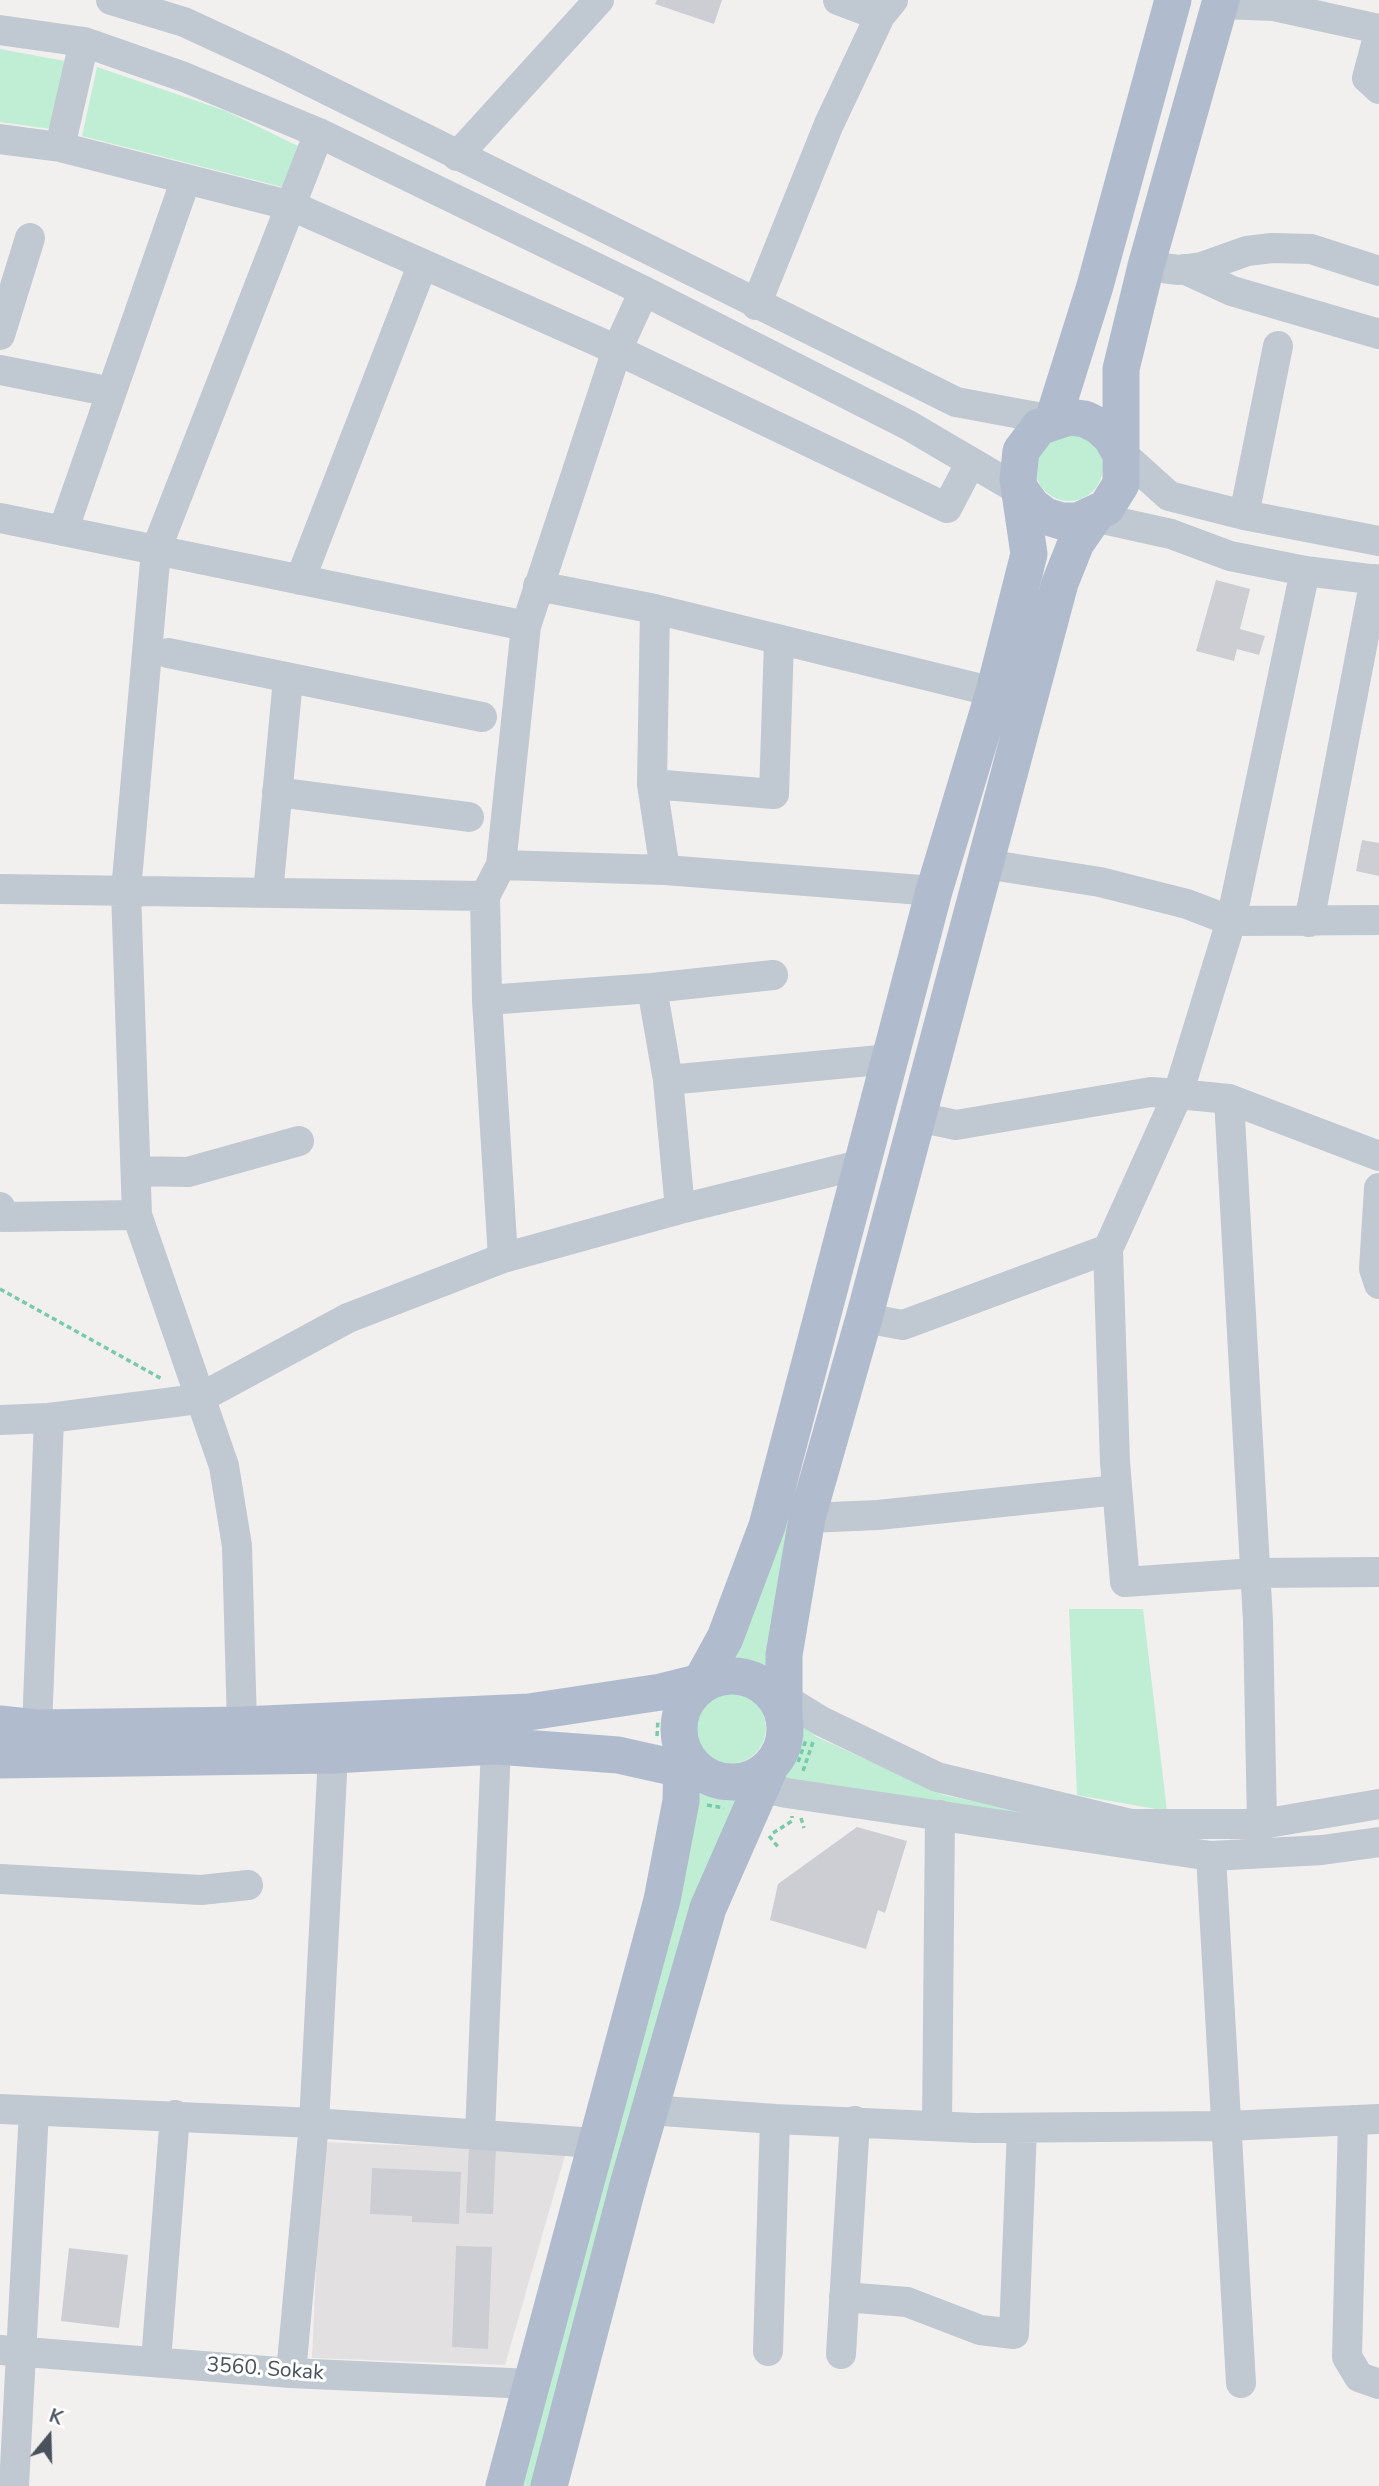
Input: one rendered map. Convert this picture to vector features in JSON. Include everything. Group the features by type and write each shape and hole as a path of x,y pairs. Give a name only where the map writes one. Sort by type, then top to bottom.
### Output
{"main road":[{"path":"1052,420 1095,286 1173,0"},
{"path":"504,2486 662,1900 681,1801 723,1773 780,1752 786,1734 777,1700 807,1518 864,1318 1060,583 1076,543 1094,517 1115,497 1121,484 1121,369 1146,266 1220,2"},
{"path":"723,1773 678,1732 680,1716 687,1700 704,1682 725,1638 767,1526 934,891 994,692 1029,554 1018,479 1021,452 1033,433 1052,420 1069,417 1099,426 1111,437 1119,451"},
{"path":"1022,492 1032,506 1045,516 1078,522 1094,517"},
{"path":"0,1724 37,1728 242,1725 529,1712 661,1692 730,1675 748,1678 777,1700"},
{"path":"0,1760 333,1755 496,1746 618,1755 723,1773"},
{"path":"549,2486 649,2110 708,1908 723,1773"}],"street":[{"path":"111,0 184,22 252,53 956,402 1052,420"},
{"path":"457,156 599,0"},
{"path":"756,305 829,124 884,5 838,0"},
{"path":"1220,2 1275,6 1379,31 1367,78 1379,89"},
{"path":"0,30 84,42 184,76 319,133 644,290 908,425 1022,492"},
{"path":"60,146 84,42"},
{"path":"242,1725 237,1546 224,1466 198,1399 137,1215 126,891 156,550 319,133"},
{"path":"0,139 60,146 292,206 617,350 947,508 971,462"},
{"path":"63,531 186,179"},
{"path":"0,335 30,238"},
{"path":"1146,266 1184,269 1202,267 1247,251 1272,248 1311,249 1379,271"},
{"path":"300,580 422,265"},
{"path":"1184,269 1233,291 1379,334"},
{"path":"503,1258 486,1000 485,896 501,865 526,626 617,350 644,290"},
{"path":"1244,515 1278,346"},
{"path":"0,370 102,390"},
{"path":"1119,451 1169,496 1244,515 1379,541"},
{"path":"1094,517 1171,534 1230,556 1305,571 1377,579 1309,922"},
{"path":"0,518 526,626"},
{"path":"1305,571 1231,921 1178,1094 1108,1249 1117,1490 1125,1582 1255,1573 1379,1572"},
{"path":"538,586 655,609 779,642 994,692"},
{"path":"655,609 652,783 665,870"},
{"path":"652,783 774,794 779,642"},
{"path":"168,653 482,717"},
{"path":"268,893 288,679"},
{"path":"277,792 469,817"},
{"path":"985,864 1100,882 1187,904 1231,921 1379,920"},
{"path":"501,865 665,870 934,891"},
{"path":"0,890 485,896"},
{"path":"486,1000 652,988 773,975"},
{"path":"652,988 668,1080 680,1209"},
{"path":"668,1080 890,1059"},
{"path":"918,1117 956,1125 1151,1093 1178,1094 1229,1099 1379,1156"},
{"path":"1229,1099 1255,1573 1262,1824"},
{"path":"136,1171 188,1172 299,1141"},
{"path":"0,1420 49,1418 198,1399 348,1318 503,1258 680,1209 863,1164"},
{"path":"1379,1188 1374,1269 1379,1284"},
{"path":"0,1207 3,1217 137,1215"},
{"path":"864,1318 903,1325 1108,1249"},
{"path":"37,1728 49,1418"},
{"path":"807,1518 877,1515 1117,1490"},
{"path":"777,1700 937,1777 1131,1824 1262,1824 1379,1804"},
{"path":"480,2134 496,1746"},
{"path":"291,2373 314,2123 333,1755"},
{"path":"723,1773 940,1815 1211,1856 1322,1850 1379,1842"},
{"path":"937,2126 940,1815"},
{"path":"1211,1856 1241,2383"},
{"path":"0,1879 201,1890 248,1885"},
{"path":"0,2109 175,2115 595,2143"},
{"path":"649,2110 775,2119 1022,2128 1227,2126 1366,2120 1347,2357 1359,2377 1379,2384"},
{"path":"14,2486 11,2351 34,2111"},
{"path":"156,2361 175,2115"},
{"path":"768,2351 775,2119"},
{"path":"841,2354 855,2121"},
{"path":"844,2297 907,2302 980,2330 1014,2334 1022,2128"},
{"name":"3560. Sokak","path":"11,2351 291,2373 531,2384"}],"path":[{"path":"0,1289 163,1380"},
{"path":"661,1692 723,1773 804,1828"},
{"path":"723,1773 821,1721"}],"shaded area":[{"path":"322,2142 566,2152 505,2365 312,2358"}],"green space":[{"path":"0,49 70,62 51,129 0,122"},
{"path":"97,67 226,111 302,148 286,188 82,136"},
{"path":"1069,433 1082,436 1093,443 1100,454 1103,467 1100,480 1093,491 1082,498 1069,501 1056,498 1045,491 1038,480 1035,467 1038,454 1045,443 1056,436"},
{"path":"788,1486 797,1488 771,1674 750,1663 727,1662"},
{"path":"1069,1609 1143,1609 1167,1811 1077,1795"},
{"path":"730,1692 750,1698 760,1708 766,1728 760,1748 750,1758 730,1764 710,1758 700,1748 694,1728 700,1708 710,1698"},
{"path":"804,1726 815,1736 944,1795 1127,1833 785,1780"},
{"path":"693,1786 715,1796 740,1799 536,2486 517,2486"}],"building":[{"path":"657,0 722,0 714,24 655,4"},
{"path":"1216,580 1250,589 1240,629 1265,636 1259,655 1237,649 1234,661 1196,651"},
{"path":"1362,840 1379,843 1379,876 1356,871"},
{"path":"857,1827 907,1841 885,1913 878,1910 866,1949 770,1920 778,1884"},
{"path":"469,2146 496,2147 493,2214 466,2213"},
{"path":"372,2168 461,2172 459,2224 412,2222 412,2216 370,2214"},
{"path":"456,2246 492,2247 488,2349 452,2347"},
{"path":"69,2248 128,2255 119,2328 61,2321"}]}
